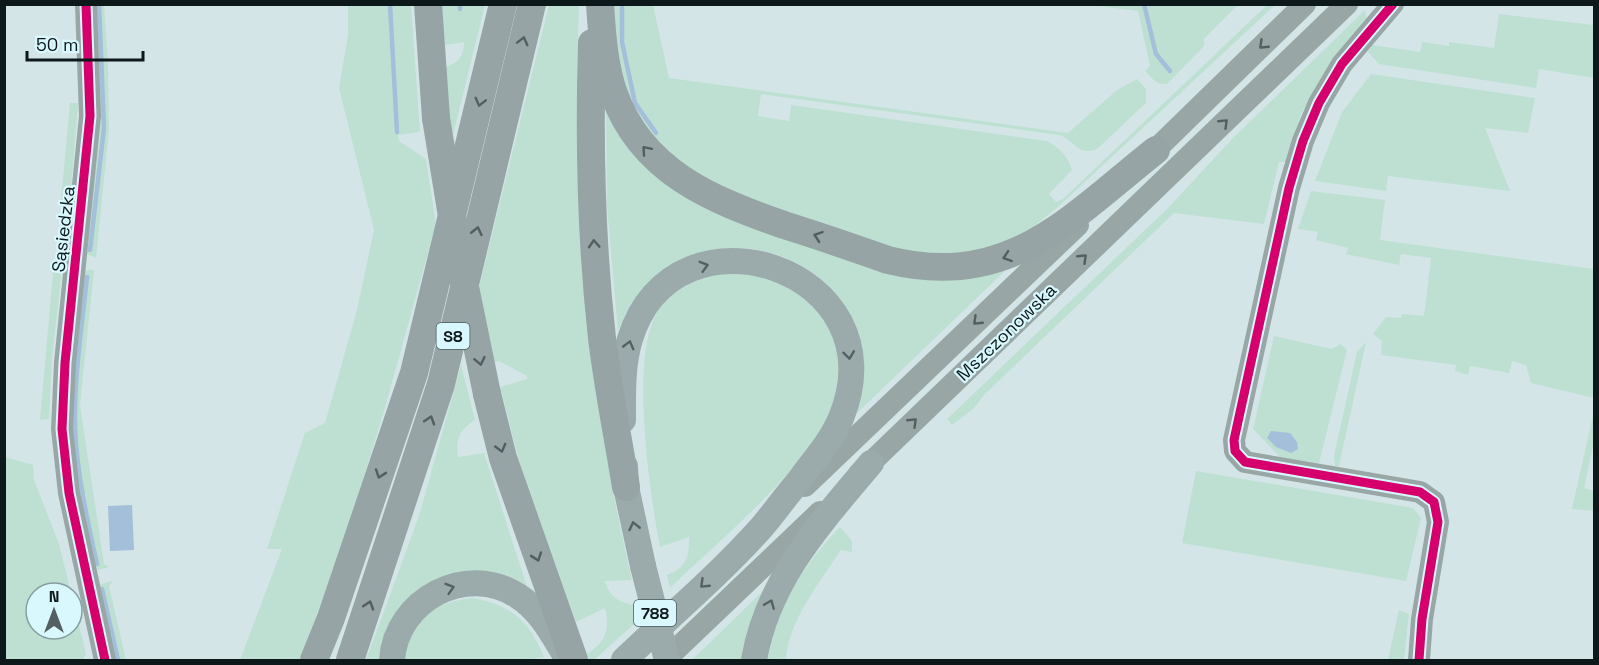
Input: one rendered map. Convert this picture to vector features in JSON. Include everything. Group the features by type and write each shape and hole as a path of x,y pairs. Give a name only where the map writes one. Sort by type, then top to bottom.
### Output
{"highway":[{"path":"428,4 436,117 458,253 487,394 503,458 567,650"},
{"name":"S8","path":"314,660 331,618 414,373 503,4"},
{"name":"S8","path":"350,660 441,384 532,4"},
{"path":"594,4 590,96 593,236 602,339 626,487"},
{"path":"600,4 602,33 614,94 627,122 651,155 702,193 736,208 888,260 913,266 957,268 991,262 1017,253 1045,237 1156,150"}],"main road":[{"name":"Sąsiedzka","path":"86,4 90,116 63,381 64,458 105,660"},
{"name":"Mszczonowska","path":"761,528 1305,4"},
{"name":"Mszczonowska","path":"666,660 1347,4"},
{"path":"1393,4 1342,64 1319,104 1303,141 1286,199 1234,440 1235,451 1245,462 1420,492 1434,502 1438,522 1424,608 1419,660"},
{"path":"624,660 761,528 832,435 847,401 850,379 846,340 830,304 812,286 777,267 752,261 727,261 701,266 677,276 654,296 639,318 630,338 624,375 626,487"},
{"path":"754,660 758,639 778,585 792,563 871,463"},
{"name":"788","path":"626,487 666,660"},
{"path":"392,660 393,646 408,614 420,603 452,586 474,583 492,585 517,595 539,614 567,650"}],"green space":[{"path":"1238,4 1204,39 1204,46 1167,84 1157,82 1145,71 1150,66 1138,11 1091,5"},
{"path":"95,5 104,5 109,130 96,258 85,253"},
{"path":"348,5 411,5 420,132 398,135 399,141 426,159 436,224 384,411 342,547 300,660 240,660 282,549 267,549 305,433 325,423 357,310 374,230 339,88 348,35"},
{"path":"440,5 485,5 452,139 444,67 459,59 464,42 445,45"},
{"path":"549,5 579,5 577,151 585,294 603,436 632,580 605,581 610,592 617,599 639,606 642,617 594,660 589,660 587,654 599,645 605,635 607,623 605,608 576,622 524,479 500,387 527,379 527,376 499,361 493,363 478,291"},
{"path":"614,5 653,5 669,78 1068,133 1117,90 1137,79 1146,89 1146,103 1097,149 1091,151 1081,149 1059,135 761,94 758,116 789,121 791,105 1047,141 1062,153 1072,170 1049,194 1056,202 1064,198 1267,5 1275,5 1036,225 1033,231 988,253 920,258 737,200 659,147 634,109 617,65"},
{"path":"1365,10 1366,18 1331,62 1301,114 1287,162 1279,162 1264,224 1174,213 984,395 973,409 952,425 947,419 1168,208 1232,139"},
{"path":"1499,14 1594,25 1594,78 1539,69 1536,88 1379,64 1368,52 1372,45 1420,52 1422,42 1449,46 1449,42 1494,48"},
{"path":"1371,74 1535,98 1528,133 1485,128 1510,191 1388,176 1386,191 1315,181 1342,112"},
{"path":"70,103 78,103 70,201 61,200"},
{"path":"606,104 622,136 639,160 661,180 690,200 969,279 992,274 1009,267 857,413 862,355 846,309 815,275 774,254 729,248 684,258 645,286 618,332 607,206"},
{"path":"1311,191 1385,200 1380,240 1594,269 1594,398 1531,383 1526,365 1512,361 1509,373 1470,366 1468,375 1455,371 1456,365 1381,355 1382,341 1373,334 1386,317 1401,318 1402,314 1424,316 1431,258 1401,254 1399,265 1346,254 1348,248 1316,240 1318,232 1298,229"},
{"path":"54,261 63,262 52,358 49,419 40,420"},
{"path":"94,270 80,405 104,564 109,567 97,570 84,526 70,411 84,272"},
{"path":"724,271 751,274 775,281 807,302 821,315 830,329 837,348 840,389 829,419 791,471 670,588 667,575 683,565 686,560 689,537 660,547 651,494 644,426 643,391 649,332 658,311 671,296 696,281"},
{"path":"1274,336 1331,349 1341,344 1347,350 1319,463 1281,458 1253,429"},
{"path":"1366,342 1339,466 1335,466 1334,456 1357,352"},
{"path":"461,365 475,420 460,435 457,445 458,457 484,453 529,593 475,574 386,632 379,660 366,660 419,516"},
{"path":"1594,411 1594,442 1584,488 1594,491 1594,511 1572,509"},
{"path":"5,457 33,465 34,480 59,544 68,581 24,581 24,641 83,641 86,654 83,660 5,660"},
{"path":"1196,471 1413,508 1421,518 1406,581 1182,543"},
{"path":"840,527 852,541 852,552 841,550 806,602 792,631 786,660 768,660 777,623 794,588 815,556"},
{"path":"113,581 109,586 126,660 113,660 98,585"},
{"path":"762,592 745,660 692,660"},
{"path":"472,598 498,605 517,616 532,633 544,657 528,660 400,660 410,634 424,616 445,604"},
{"path":"1399,610 1409,614 1404,660 1388,660"}],"water":[{"path":"1271,431 1290,433 1297,442 1298,449 1291,453 1276,447 1267,438"},
{"path":"132,505 134,550 110,551 108,506"}],"waterway":[{"path":"90,250 104,128 99,4"},
{"path":"390,4 397,132"},
{"path":"460,4 460,9"},
{"path":"622,4 622,42 635,103 656,133"},
{"path":"1144,4 1156,54 1170,71"},
{"path":"87,277 77,371 75,428 80,479 97,564"},
{"path":"102,589 118,660"}],"cycle path":[{"path":"86,4 90,116 65,363 62,429 69,493 105,660"},
{"path":"1393,4 1342,64 1319,103 1303,141 1289,188 1234,440 1235,451 1245,462 1420,492 1434,502 1438,522 1422,619 1419,660"}]}
